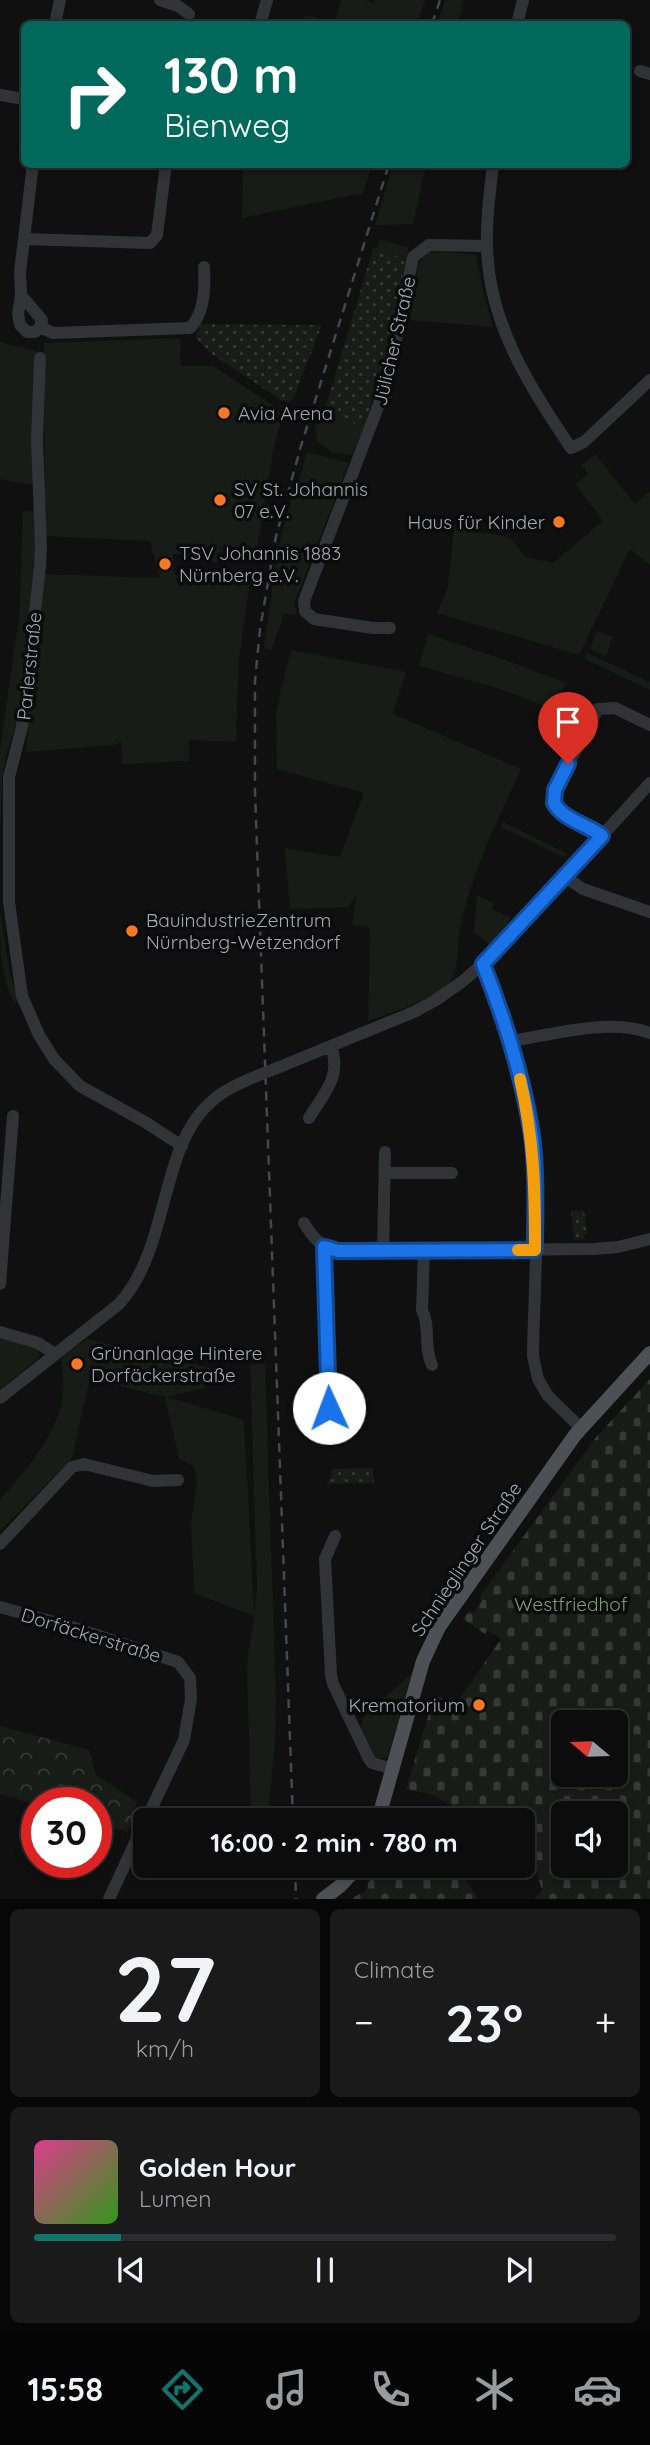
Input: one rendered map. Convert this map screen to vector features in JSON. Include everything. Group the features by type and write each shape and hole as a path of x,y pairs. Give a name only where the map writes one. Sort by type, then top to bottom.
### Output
{"main road":[{"name":"Schnieglinger Straße","path":"382,1808 423,1661 439,1627 581,1428 650,1353"},
{"path":"323,1899 348,1878"}],"street":[{"path":"56,21 60,0"},
{"path":"160,0 178,6 189,14"},
{"path":"261,21 267,0"},
{"path":"518,21 523,0"},
{"path":"0,95 21,98"},
{"path":"21,295 42,320 35,332 27,332 20,325 18,314 33,168"},
{"path":"24,239 150,243 157,236 166,168"},
{"path":"492,168 487,246 496,304 511,347 543,407 571,448 584,442 650,380"},
{"name":"Jülicher Straße","path":"390,628 314,619 305,611 304,601 387,383 413,257 429,244 487,246"},
{"path":"40,327 53,333 190,328 195,323 205,290 204,267"},
{"name":"Parlerstraße","path":"40,358 37,440 40,567 22,727 9,777 9,902 22,996 39,1035 54,1059 80,1086 182,1146"},
{"path":"602,836 557,808 554,803 555,790 598,709 615,708 650,725"},
{"path":"0,1398 119,1304 139,1279 151,1250 182,1146 196,1119 212,1100 230,1088 259,1075 426,1006 483,964 650,783"},
{"path":"565,877 576,886 650,912"},
{"path":"483,964 512,1041 532,1139 535,1189 533,1356 538,1379 548,1396 581,1428"},
{"path":"512,1041 612,1026 638,1028 650,1033"},
{"path":"309,1118 329,1087 334,1072 335,1059 331,1046"},
{"path":"0,1284 13,1116"},
{"path":"383,1250 384,1152"},
{"path":"385,1173 453,1173"},
{"path":"304,1223 314,1239 324,1247 338,1251 618,1247 650,1239"},
{"path":"324,1247 329,1408 337,1425"},
{"path":"424,1251 422,1310 426,1318 426,1353 432,1365"},
{"path":"0,1332 38,1343 55,1354"},
{"path":"0,1544 72,1467 84,1464 153,1481 178,1480"},
{"path":"335,1536 326,1559 333,1684 369,1759 372,1763 393,1769"},
{"name":"Dorfäckerstraße","path":"0,1607 72,1627 178,1662 190,1678 191,1699 184,1740 152,1808"},
{"name":"Dorfäckerstraße","path":"109,1899 133,1848"}],"green space":[{"path":"341,0 365,0 374,3 375,0 425,0 418,21 335,21"},
{"path":"445,0 464,0 459,21 438,21"},
{"path":"305,15 327,21 303,21"},
{"path":"243,168 371,168 363,193 242,218"},
{"path":"392,168 425,168 413,224 375,225"},
{"path":"380,239 408,248 406,259 376,250"},
{"path":"373,249 406,259 386,355 364,427 324,412"},
{"path":"427,253 476,255 493,327 410,320 418,265"},
{"path":"201,324 322,325 294,397 289,402 281,400 213,355 195,338"},
{"path":"180,338 181,366 213,366 278,409 282,418 274,446 255,561 209,562 210,554 173,554 175,575 250,581 239,660 236,742 189,740 189,761 122,764 121,742 114,745 26,752 42,574 160,578 150,541 45,536 44,343"},
{"path":"0,342 36,351 34,485 0,479"},
{"path":"324,412 364,427 352,455 332,452 317,441 315,426"},
{"path":"307,452 349,463 294,604 297,612 292,615 285,613 271,650 264,648 277,553 294,488 300,478"},
{"path":"595,454 635,504 650,491 650,565 630,549 579,655 437,613 448,587 454,528 510,537 525,557 553,563 603,521 575,484 588,474 581,465"},
{"path":"23,511 36,512 36,547 20,714 6,755 2,779 0,840 0,747 19,619"},
{"path":"597,631 613,637 606,656 590,649"},
{"path":"428,634 566,683 553,709 500,689 419,666"},
{"path":"291,650 406,672 393,714 521,769 471,888 460,930 458,957 450,982 424,1000 368,1021 370,928 352,925 356,896 348,907 290,909 285,848 340,857 364,793 277,769 276,712"},
{"path":"587,653 650,682 650,690 585,659"},
{"path":"503,822 568,854 564,857 501,827"},
{"path":"477,895 494,903 492,909 511,918 491,946 474,933"},
{"path":"0,911 10,974 18,998 15,1005 4,971"},
{"path":"584,1210 587,1234 584,1234 584,1239 574,1240 571,1211"},
{"path":"0,1338 38,1349 40,1356 0,1390"},
{"path":"87,1339 209,1368 204,1388 167,1397 244,1420 254,1610 257,1588 250,1365 265,1363 276,1700 269,1805 276,1808 251,1808 247,1664 254,1616 194,1593 191,1524 197,1481 194,1466 179,1459 165,1397 90,1379 72,1458 0,1531 0,1500 40,1450 56,1421 63,1391 61,1358"},
{"name":"Westfriedhof","path":"650,1379 650,1899 534,1899 542,1890 535,1866 535,1808 455,1808 433,1795 406,1789 435,1694 454,1707 501,1639 488,1630 485,1634 463,1619 470,1610 474,1613 482,1601 480,1596 597,1436"},
{"path":"373,1468 374,1483 326,1484 332,1469"},
{"path":"412,1673 388,1757 375,1759 360,1729 363,1718"},
{"path":"0,1726 89,1750 96,1775 137,1802 133,1808 128,1832 112,1828 112,1787 21,1787 21,1800 0,1794"},
{"path":"372,1878 465,1878 478,1899 351,1899 367,1890"}],"railway":[{"path":"433,21 440,0"},
{"path":"293,1808 255,792 255,681 260,629 276,536 301,446 388,168"},
{"path":"295,1878 296,1899"}],"slow traffic":[{"path":"518,1250 535,1250 532,1139 520,1079"}],"place":[{"name":"Avia Arena","path":"224,413"},
{"name":"SV St. Johannis 07 e.V.","path":"220,500"},
{"name":"Haus für Kinder","path":"559,522"},
{"name":"TSV Johannis 1883 Nürnberg e.V.","path":"165,564"},
{"name":"BauindustrieZentrum Nürnberg-Wetzendorf","path":"132,931"},
{"name":"Grünanlage Hintere Dorfäckerstraße","path":"77,1364"},
{"name":"Krematorium","path":"479,1705"}],"route":[{"path":"329,1408 324,1247 338,1251 535,1250 535,1189 528,1111 512,1041 483,964 602,836 563,814 554,803 555,790 568,764"}]}
